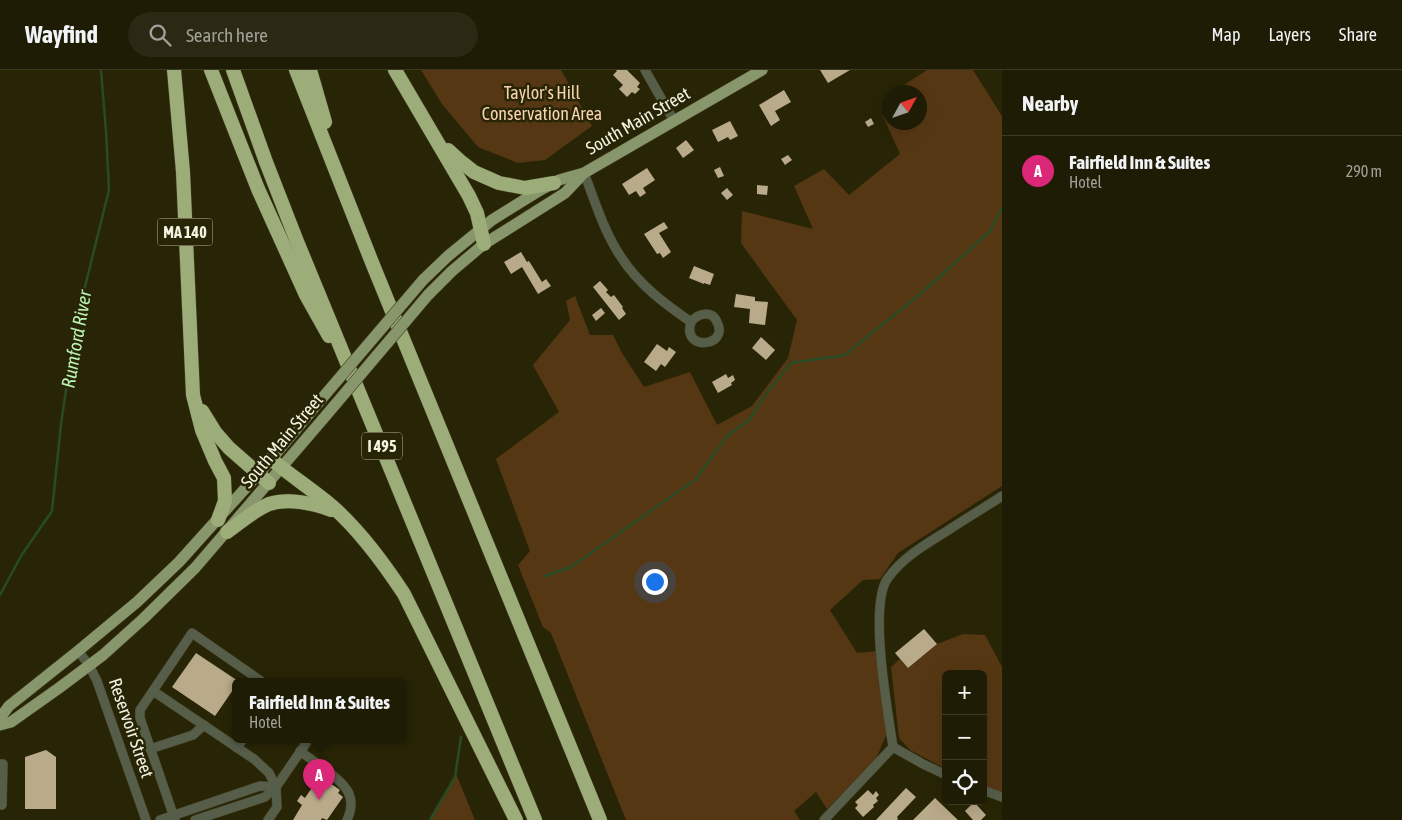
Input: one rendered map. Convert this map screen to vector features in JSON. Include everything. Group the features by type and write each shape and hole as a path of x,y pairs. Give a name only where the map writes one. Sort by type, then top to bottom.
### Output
{"highway":[{"name":"MA 140","path":"174,70 182,172 193,395 202,430 224,478 225,501 218,520"},
{"path":"210,70 258,189 306,295 325,331 349,366"},
{"name":"I 495","path":"233,70 296,239 536,820"},
{"path":"296,70 372,265 600,820"},
{"path":"310,70 372,265"},
{"path":"395,70 469,196 477,213 484,244"},
{"path":"426,123 439,140 460,161 482,176 499,183 525,188 554,183"},
{"path":"193,395 214,432 229,448 269,483"},
{"path":"277,463 340,514 368,543 385,565 404,594 516,820"},
{"path":"227,532 256,511 270,504 283,502 317,504 340,514"}],"main road":[{"name":"South Main Street","path":"0,725 11,722 90,665 143,619 196,568 269,483 277,463 318,403 422,280 448,256 492,220 559,180 584,173 762,70"},
{"name":"South Main Street","path":"0,718 8,706 141,598 179,562 258,474 277,463 323,419 428,295 452,271 484,244 565,193 584,173"}],"street":[{"path":"645,70 674,121"},
{"path":"584,173 608,233 621,258 651,292 691,322"},
{"path":"893,747 883,683 880,635 881,597 886,579 903,561 926,544 1002,496"},
{"path":"174,818 140,718 140,710 192,633 257,678"},
{"name":"Reservoir Street","path":"78,651 90,665 97,681 146,820"},
{"path":"153,691 254,759 269,773 276,787 277,806 268,820"},
{"path":"150,749 193,735 204,725"},
{"path":"237,748 240,743"},
{"path":"196,820 264,798 276,787 306,743"},
{"path":"893,747 942,773"},
{"path":"824,820 893,747"},
{"path":"300,751 339,780 348,790 351,811 346,820"},
{"path":"0,764 3,764 2,805 0,805"},
{"path":"160,820 174,818 260,786 276,787"},
{"path":"987,791 1002,797"}],"green space":[{"name":"Taylor's Hill Conservation Area","path":"421,70 561,70 592,126 545,160 518,163 478,147 442,104"},
{"path":"927,70 973,70 1002,116 1002,486 898,553 880,579 863,580 830,610 857,653 877,651 887,733 876,759 827,809 816,792 794,811 800,820 626,820 551,633 543,627 518,565 530,551 496,459 559,412 533,365 570,320 566,301 575,296 590,335 613,335 644,387 690,372 717,425 752,406 788,358 797,320 741,243 742,211 813,229 794,186 824,169 849,195 900,154 889,130 927,130 927,85 904,85"},
{"path":"963,634 985,635 1002,667 1002,793 987,787 987,670 942,670 942,767 910,750 899,738 891,667 900,659 908,668 937,644"},
{"path":"456,774 475,820 429,820"}],"building":[{"path":"616,70 627,70 640,83 637,87 640,89 635,94 632,92 627,97 619,89 623,85 613,75"},
{"path":"820,70 850,70 828,83"},
{"path":"784,90 791,102 775,111 780,120 771,126 759,105"},
{"path":"871,118 874,124 868,127 865,122"},
{"path":"730,121 738,136 730,140 728,137 718,142 712,130"},
{"path":"686,140 694,150 683,158 676,148"},
{"path":"788,155 792,160 785,165 781,159"},
{"path":"720,167 724,176 718,178 714,170"},
{"path":"647,168 655,180 643,188 646,193 640,197 636,191 629,195 622,184"},
{"path":"757,185 768,186 767,195 757,194"},
{"path":"727,188 733,195 727,200 721,193"},
{"path":"664,222 668,228 659,233 671,252 663,258 660,253 657,254 644,234"},
{"path":"521,252 542,282 546,279 551,286 538,294 522,267 511,274 504,262"},
{"path":"694,266 714,274 710,285 689,278"},
{"path":"600,281 608,290 606,292 611,297 614,295 623,307 626,314 619,320 593,287"},
{"path":"736,294 755,297 755,301 768,302 765,325 749,323 750,309 734,307"},
{"path":"601,308 605,313 596,321 592,315"},
{"path":"761,337 775,350 766,360 752,348"},
{"path":"657,344 667,351 669,347 676,352 665,367 661,364 656,371 644,362"},
{"path":"726,374 728,378 733,375 735,380 731,383 732,385 718,393 712,382"},
{"path":"924,629 937,644 908,668 895,653"},
{"path":"196,653 234,678 232,691 215,716 172,687"},
{"path":"46,750 56,757 56,809 25,809 25,757"},
{"path":"321,777 340,790 338,793 343,797 327,820 322,818 321,820 293,820 302,805 297,801 301,795 305,798"},
{"path":"906,788 916,797 897,817 898,819 876,820"},
{"path":"868,790 873,795 876,791 879,795 876,798 878,801 863,817 855,808 858,805 855,802"},
{"path":"935,798 958,820 913,820"},
{"path":"971,805 977,805 986,815 981,820 973,820 965,811"}],"waterway":[{"name":"Rumford River","path":"0,595 21,556 52,511 61,424 76,323 109,190 101,70"},
{"path":"545,576 571,567 696,479 727,436 749,420 769,390 791,363 845,355 926,289 990,231 1002,208"},
{"path":"430,820 455,777 461,737"}],"place":[{"name":"Fairfield Inn & Suites","path":"319,800"}]}
